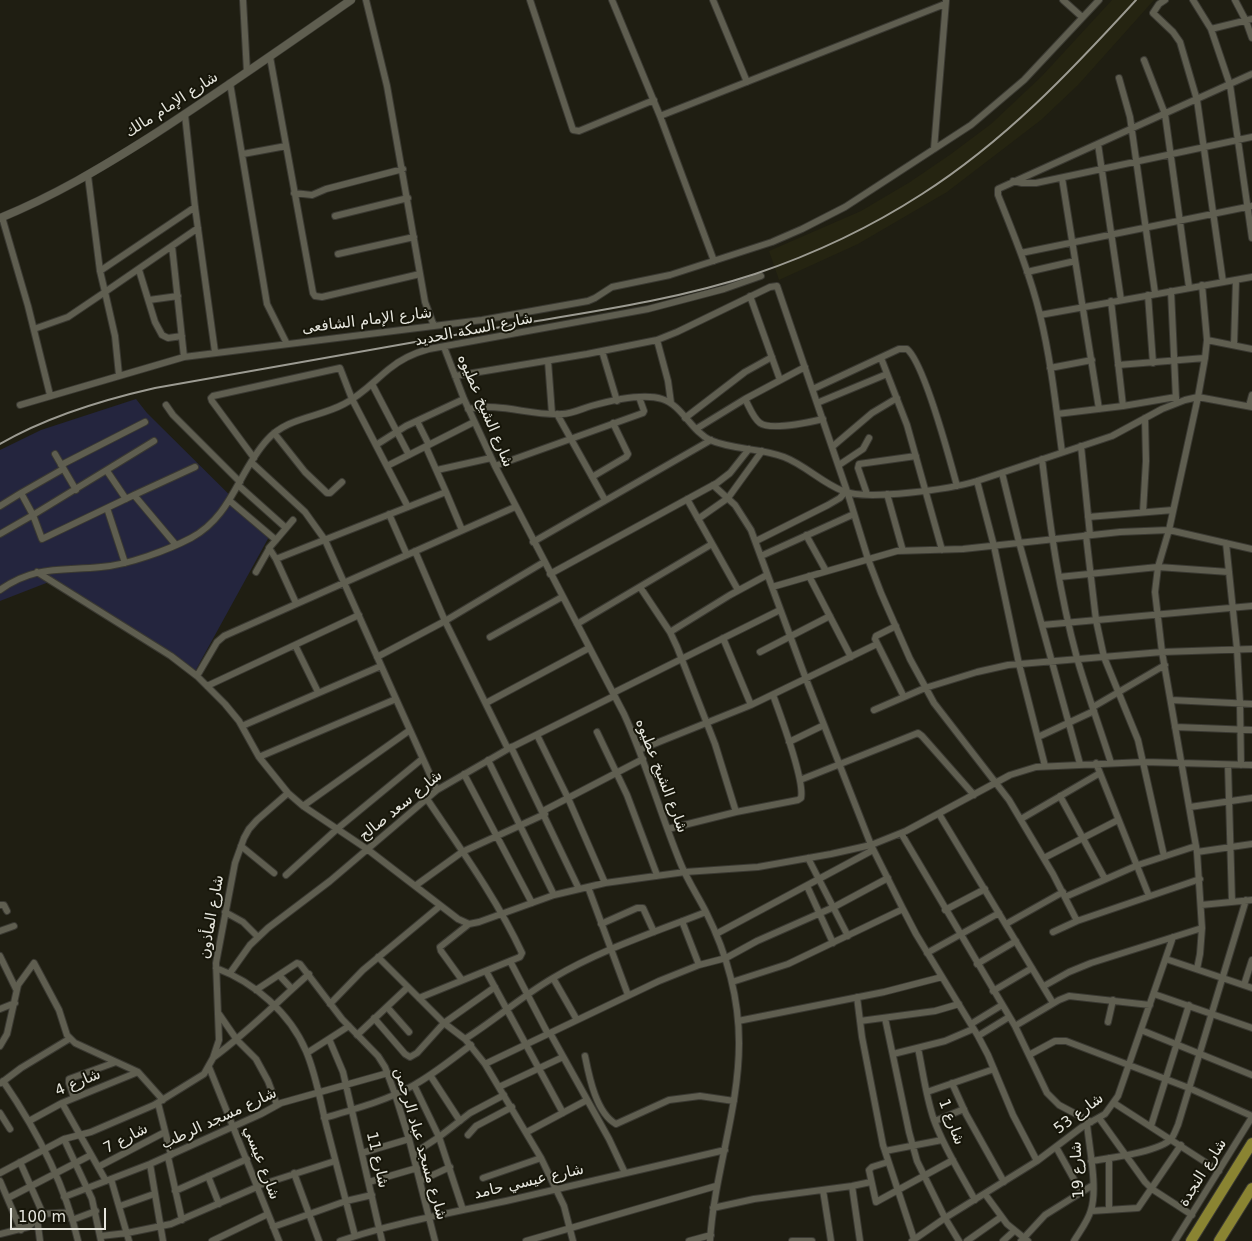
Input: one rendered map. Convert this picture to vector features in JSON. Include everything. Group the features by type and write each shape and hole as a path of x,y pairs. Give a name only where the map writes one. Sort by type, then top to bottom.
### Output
{"main road":[{"path":"1191,1241 1252,1143"},
{"path":"1219,1241 1252,1188"}],"street":[{"path":"243,0 247,72"},
{"name":"شارع الإمام مالك","path":"1,218 46,198 88,176 185,115 351,0"},
{"path":"366,0 384,69 425,302 434,326"},
{"path":"530,0 571,128 574,131 579,131 654,100"},
{"path":"612,0 654,100 714,261"},
{"path":"713,0 747,82"},
{"path":"1063,0 1082,17"},
{"name":"شارع الإمام الشافعى","path":"20,405 184,357 482,320 588,301 612,287 661,277 772,242 816,222 845,206 971,125 1013,91 1098,0"},
{"path":"1165,0 1159,4 1153,13 1173,32 1180,42 1197,100 1224,282"},
{"path":"1193,0 1211,30 1230,85 1250,207 1252,238"},
{"path":"1235,0 1249,20 1252,38"},
{"path":"660,116 942,2 934,149"},
{"path":"1211,30 1249,20"},
{"path":"270,57 312,290 315,296 322,297 420,274"},
{"path":"1144,60 1165,114 1189,287"},
{"path":"1062,452 1040,315 1021,253 997,192 1001,187 1013,181 1252,74"},
{"path":"1119,78 1131,129 1145,228 1152,294 1153,362"},
{"path":"230,83 267,304 287,344"},
{"path":"185,115 195,207 215,352"},
{"path":"1013,181 1029,184 1252,138"},
{"path":"1098,144 1120,300"},
{"path":"242,154 286,146"},
{"path":"294,193 312,195 326,189 403,169"},
{"path":"88,176 100,271 115,336 119,375"},
{"path":"1062,178 1084,306 1098,409"},
{"path":"335,216 408,198"},
{"path":"100,271 195,207"},
{"path":"1021,253 1250,207"},
{"path":"1,218 34,329 50,395"},
{"path":"34,329 68,317 198,228"},
{"path":"338,254 414,237"},
{"path":"172,246 184,357"},
{"path":"1027,272 1075,261"},
{"path":"139,270 155,322 162,335 168,338 182,336"},
{"name":"شارع السكة الحديد","path":"0,590 17,579 37,572 102,567 124,563 191,538 209,526 230,501 253,460 274,432 295,420 327,412 352,399 389,368 408,356 418,352 648,309 686,300 761,276"},
{"path":"1040,315 1252,277"},
{"path":"1234,345 1236,280"},
{"path":"455,376 548,361 657,340 773,285 777,286 839,465 868,559 925,688 950,725 997,782 1044,858 1077,920"},
{"path":"1197,969 1202,928 1200,879 1190,807 1162,652 1155,592 1158,567 1173,510 1205,358 1207,340 1202,285"},
{"path":"1171,291 1176,361 1176,400"},
{"path":"149,300 178,296"},
{"path":"750,296 780,380"},
{"path":"1111,301 1123,406"},
{"path":"657,340 668,381 671,403"},
{"path":"1207,340 1252,350"},
{"name":"شارع الشيخ عطيوه","path":"444,347 464,400 515,507 614,694 643,759 685,872 706,912 726,958 738,1021 738,1061 734,1101 716,1186 711,1238"},
{"path":"813,389 903,348 907,349 913,355 941,430 957,486"},
{"path":"602,351 617,401"},
{"path":"686,418 740,375 772,357"},
{"path":"881,358 897,398 916,456 942,550"},
{"path":"1118,365 1205,358"},
{"path":"1050,368 1092,360"},
{"path":"548,361 554,414 570,438 604,500"},
{"path":"696,429 745,399 805,367"},
{"path":"408,507 352,399 340,368 211,398 253,460 305,512 325,540 437,790"},
{"path":"818,403 887,374"},
{"path":"372,384 409,455"},
{"path":"1057,414 1198,397 1251,406 1252,394"},
{"path":"495,466 644,412 640,398"},
{"path":"468,409 488,406 554,414 572,413 591,406 617,401 659,398 671,403 696,429 711,440 780,455 792,460 847,493 887,494 957,486 1002,473 1112,436 1176,400"},
{"path":"832,447 872,413 897,398"},
{"path":"745,399 759,422 765,425 797,424 823,419"},
{"path":"376,445 417,421 464,400"},
{"path":"166,404 173,415 286,528"},
{"path":"1143,512 1146,418"},
{"path":"417,421 462,530"},
{"path":"0,506 62,467 145,422"},
{"path":"387,466 474,422"},
{"path":"592,477 628,454 613,423"},
{"path":"274,432 305,472 327,493 330,493 342,482"},
{"path":"839,465 863,449 869,438"},
{"path":"533,542 711,440"},
{"path":"0,534 76,490 154,441"},
{"path":"1080,446 1088,516 1090,574 1096,620 1104,657 1135,732 1144,762 1164,856"},
{"path":"550,574 713,485 730,473 749,449"},
{"path":"698,519 728,498 762,452"},
{"path":"55,454 76,490"},
{"path":"867,494 858,468 860,464 916,456"},
{"path":"436,470 491,458"},
{"path":"1042,459 1052,539 1068,623 1111,763"},
{"path":"21,493 33,515 42,539 195,467"},
{"path":"106,471 126,499"},
{"path":"1002,473 1080,764"},
{"path":"977,481 994,546 1019,664 1045,766"},
{"path":"713,485 728,498 746,519 756,540 790,638 872,847 927,953 978,1036 1013,1115 1037,1161"},
{"path":"276,559 446,492"},
{"path":"756,540 828,505 847,493"},
{"path":"887,494 903,551"},
{"path":"134,495 176,544"},
{"path":"687,499 738,590"},
{"path":"230,501 276,540"},
{"path":"197,676 217,642 224,636 515,507"},
{"path":"108,508 124,563"},
{"path":"1088,516 1173,510"},
{"path":"389,514 407,555"},
{"path":"761,556 854,514"},
{"path":"256,572 270,546 293,520"},
{"path":"772,587 890,552 994,546 1088,535 1168,530 1252,549"},
{"path":"806,535 826,571"},
{"path":"1226,543 1237,649 1241,765"},
{"path":"576,624 712,544"},
{"path":"270,549 296,603"},
{"path":"415,551 445,622 544,812 580,888"},
{"path":"377,657 445,622 544,562"},
{"path":"1059,577 1158,567 1229,572"},
{"path":"37,572 163,651 197,676 225,704 242,726 259,758 288,793 303,806 367,849 440,906 458,919 469,924"},
{"path":"670,632 738,590 768,575"},
{"path":"808,576 851,657"},
{"path":"640,587 670,632 707,723 736,812"},
{"path":"490,637 562,597"},
{"path":"1042,625 1252,606"},
{"name":"شارع سعد صالح","path":"230,973 258,937 330,881 437,790 510,748 681,658 780,610"},
{"path":"207,686 359,615"},
{"path":"760,652 830,616"},
{"path":"896,626 875,637 904,697"},
{"path":"723,638 751,705"},
{"path":"639,750 751,705 877,644"},
{"path":"295,645 318,692"},
{"path":"486,703 589,648"},
{"path":"874,710 925,688 988,669 1019,664 1162,652 1252,648"},
{"path":"1038,737 1094,709 1118,692 1165,665"},
{"path":"242,726 381,666"},
{"path":"668,828 736,812 800,800 802,794 800,780 790,742 773,695"},
{"path":"259,758 396,699"},
{"path":"1171,700 1252,704"},
{"path":"790,742 824,725"},
{"path":"1175,727 1252,730"},
{"path":"303,806 410,730"},
{"path":"597,732 617,773 657,875"},
{"path":"800,780 918,733 974,794"},
{"path":"537,734 568,798 605,883"},
{"path":"286,875 337,829 422,759"},
{"path":"416,886 462,852 520,825 643,759"},
{"path":"488,760 554,895"},
{"path":"716,934 820,880 872,847 1020,771 1045,766 1096,763 1182,762 1252,765"},
{"path":"1096,763 1149,896"},
{"path":"1228,765 1232,902"},
{"path":"1021,819 1100,773"},
{"path":"464,774 532,903"},
{"name":"شارع المأذون","path":"0,1173 64,1139 91,1132 161,1102 201,1077 209,1067 219,1040 216,968 235,863 244,838 257,820 288,793"},
{"path":"1060,796 1105,879"},
{"path":"419,998 510,962 520,957 522,953 501,915 427,798"},
{"path":"1190,807 1252,798"},
{"path":"939,814 1053,1003"},
{"path":"1044,858 1118,820"},
{"path":"901,833 1014,1026 1042,1084 1052,1099 1089,1123"},
{"path":"1006,924 1064,895 1164,856 1196,849 1252,844"},
{"path":"241,846 274,873"},
{"path":"462,980 440,947 469,924 501,915 554,895 588,886 657,875 758,867 872,847"},
{"path":"808,858 848,936"},
{"path":"485,1064 628,995 699,965 726,958 820,914 888,878"},
{"path":"1052,932 1077,920 1200,879"},
{"path":"588,886 628,995"},
{"path":"807,886 833,943"},
{"path":"945,910 985,890"},
{"path":"1091,1161 1125,1156 1156,1147 1172,1139 1222,977 1249,900 1201,905"},
{"path":"0,905 4,905 7,911"},
{"path":"330,1004 355,977 440,906"},
{"path":"601,924 637,908 643,908 654,932"},
{"path":"732,982 788,964 903,909"},
{"path":"225,912 243,922 258,937"},
{"path":"324,1118 352,1110 414,1085 430,1075 468,1042 553,978 611,950 706,912"},
{"path":"927,953 999,913"},
{"path":"682,921 699,965"},
{"path":"0,931 14,926"},
{"path":"1044,986 1086,965 1202,928"},
{"name":"شارع 53","path":"913,1240 1037,1161 1089,1123 1099,1118 1114,1103 1173,937"},
{"path":"978,964 1016,940"},
{"path":"378,957 444,1023 468,1042 485,1064 541,1158 564,1206 573,1241"},
{"path":"0,959 16,989"},
{"path":"1166,960 1252,988"},
{"path":"1244,985 1252,960"},
{"path":"510,962 527,996 609,1139 625,1172"},
{"path":"0,1046 7,1034 16,989 34,963 59,1010 69,1039 75,1044 138,1072 161,1102 175,1191 182,1220"},
{"name":"شارع مسجد عباد الرحمن","path":"279,975 297,963 300,964 330,1004 378,1056 388,1073 417,1168 435,1241"},
{"path":"216,968 230,973 256,990 273,1005 293,1029 307,1054 356,1236"},
{"path":"993,991 1032,968"},
{"path":"486,971 563,1113"},
{"path":"213,1058 237,1040 309,974"},
{"path":"256,990 279,975 292,989"},
{"path":"738,1021 857,997 942,977"},
{"path":"553,978 577,1020"},
{"path":"357,1035 408,987"},
{"path":"374,1018 405,1054 410,1057 417,1053 444,1023 494,987"},
{"path":"1154,994 1252,1028"},
{"path":"1014,1026 1053,1003 1069,996 1150,1005"},
{"path":"857,997 885,1152 913,1240"},
{"path":"1108,1022 1113,1000"},
{"path":"0,1009 14,1003"},
{"path":"860,1021 935,1011 958,1004"},
{"path":"893,1054 954,1038 1002,1005"},
{"path":"1151,1126 1189,1005"},
{"path":"387,1006 409,1032"},
{"path":"218,1013 237,1040 256,1059 277,1105"},
{"path":"885,1018 912,1146 924,1177 959,1241"},
{"path":"978,1036 1009,1018"},
{"path":"307,1054 349,1026"},
{"path":"1141,1030 1252,1075"},
{"path":"69,1039 1,1082 29,1121 43,1149 70,1212 78,1241"},
{"name":"شارع 11","path":"329,1039 340,1062 346,1084 382,1241"},
{"path":"1029,1055 1055,1041 1066,1041 1189,1088 1252,1117"},
{"name":"شارع 1","path":"918,1048 927,1092 942,1140 975,1200"},
{"path":"585,1056 592,1088 597,1100 611,1121 616,1124 669,1100 700,1096 734,1101"},
{"path":"499,1086 563,1057"},
{"path":"74,1098 69,1083 70,1079 116,1062"},
{"name":"شارع عيسي","path":"209,1067 279,1241"},
{"path":"927,1092 994,1069"},
{"name":"شارع 4","path":"29,1121 62,1103 138,1072"},
{"name":"شارع مسجد الرطب","path":"64,1197 169,1156 234,1127 277,1105 388,1073"},
{"path":"430,1075 460,1121"},
{"path":"952,1083 1004,1182"},
{"path":"414,1085 440,1137 463,1210"},
{"path":"413,1154 440,1137 480,1107 504,1095"},
{"path":"527,1132 587,1100"},
{"path":"62,1103 98,1167 108,1180 120,1206 129,1241"},
{"path":"1114,1103 1219,1171"},
{"path":"468,1135 476,1126 512,1107"},
{"path":"935,1121 964,1109"},
{"path":"0,1113 10,1129"},
{"name":"شارع النجدة","path":"1176,1241 1252,1117"},
{"path":"1099,1118 1138,1174 1152,1189 1192,1215"},
{"name":"شارع 19","path":"1074,1241 1091,1211 1093,1185 1089,1123"},
{"name":"شارع 7","path":"98,1167 165,1132"},
{"path":"64,1139 88,1188 96,1211 101,1238 160,1228 257,1186 335,1161"},
{"path":"362,1153 409,1140"},
{"path":"885,1152 942,1140"},
{"path":"1091,1211 1138,1208 1181,1145"},
{"path":"1056,1147 1081,1192"},
{"name":"شارع عيسي حامد","path":"340,1241 379,1228 429,1216 556,1190 625,1172 725,1150"},
{"path":"8,1198 91,1155"},
{"path":"482,1178 541,1158"},
{"path":"1109,1158 1109,1209"},
{"path":"175,1191 247,1159"},
{"path":"888,1162 870,1168 876,1202 953,1160"},
{"path":"20,1162 40,1216 40,1241"},
{"path":"150,1164 163,1241"},
{"path":"369,1182 417,1168"},
{"path":"420,1180 450,1168"},
{"path":"294,1173 319,1241"},
{"path":"208,1176 219,1204"},
{"path":"0,1180 21,1230"},
{"path":"713,1208 754,1199 871,1182"},
{"path":"985,1194 1014,1232 1024,1240 1046,1215 1093,1185"},
{"path":"526,1241 716,1186"},
{"path":"852,1186 860,1241"},
{"path":"823,1190 831,1241"},
{"path":"120,1206 154,1194"},
{"path":"273,1227 346,1201 372,1195"},
{"path":"72,1220 96,1211"},
{"path":"0,1234 21,1230 40,1216 70,1212"},
{"path":"212,1241 268,1214"},
{"path":"967,1241 1002,1216"},
{"path":"11,1232 12,1241"},
{"path":"1003,1241 1014,1232"},
{"path":"689,1241 711,1238"},
{"path":"792,1241 812,1241"}],"shaded area":[{"path":"1112,0 1154,0 1078,85 1041,120 947,192 858,244 779,280 769,251 861,211 910,182 951,154 991,124 1042,76"},
{"path":"136,399 147,413 270,535 193,675 54,580 0,601 0,450 41,430"}],"railway":[{"path":"0,444 56,417 115,398 155,388 620,307 722,284 799,258 842,239 903,206 981,151 1062,79 1136,0"}]}
